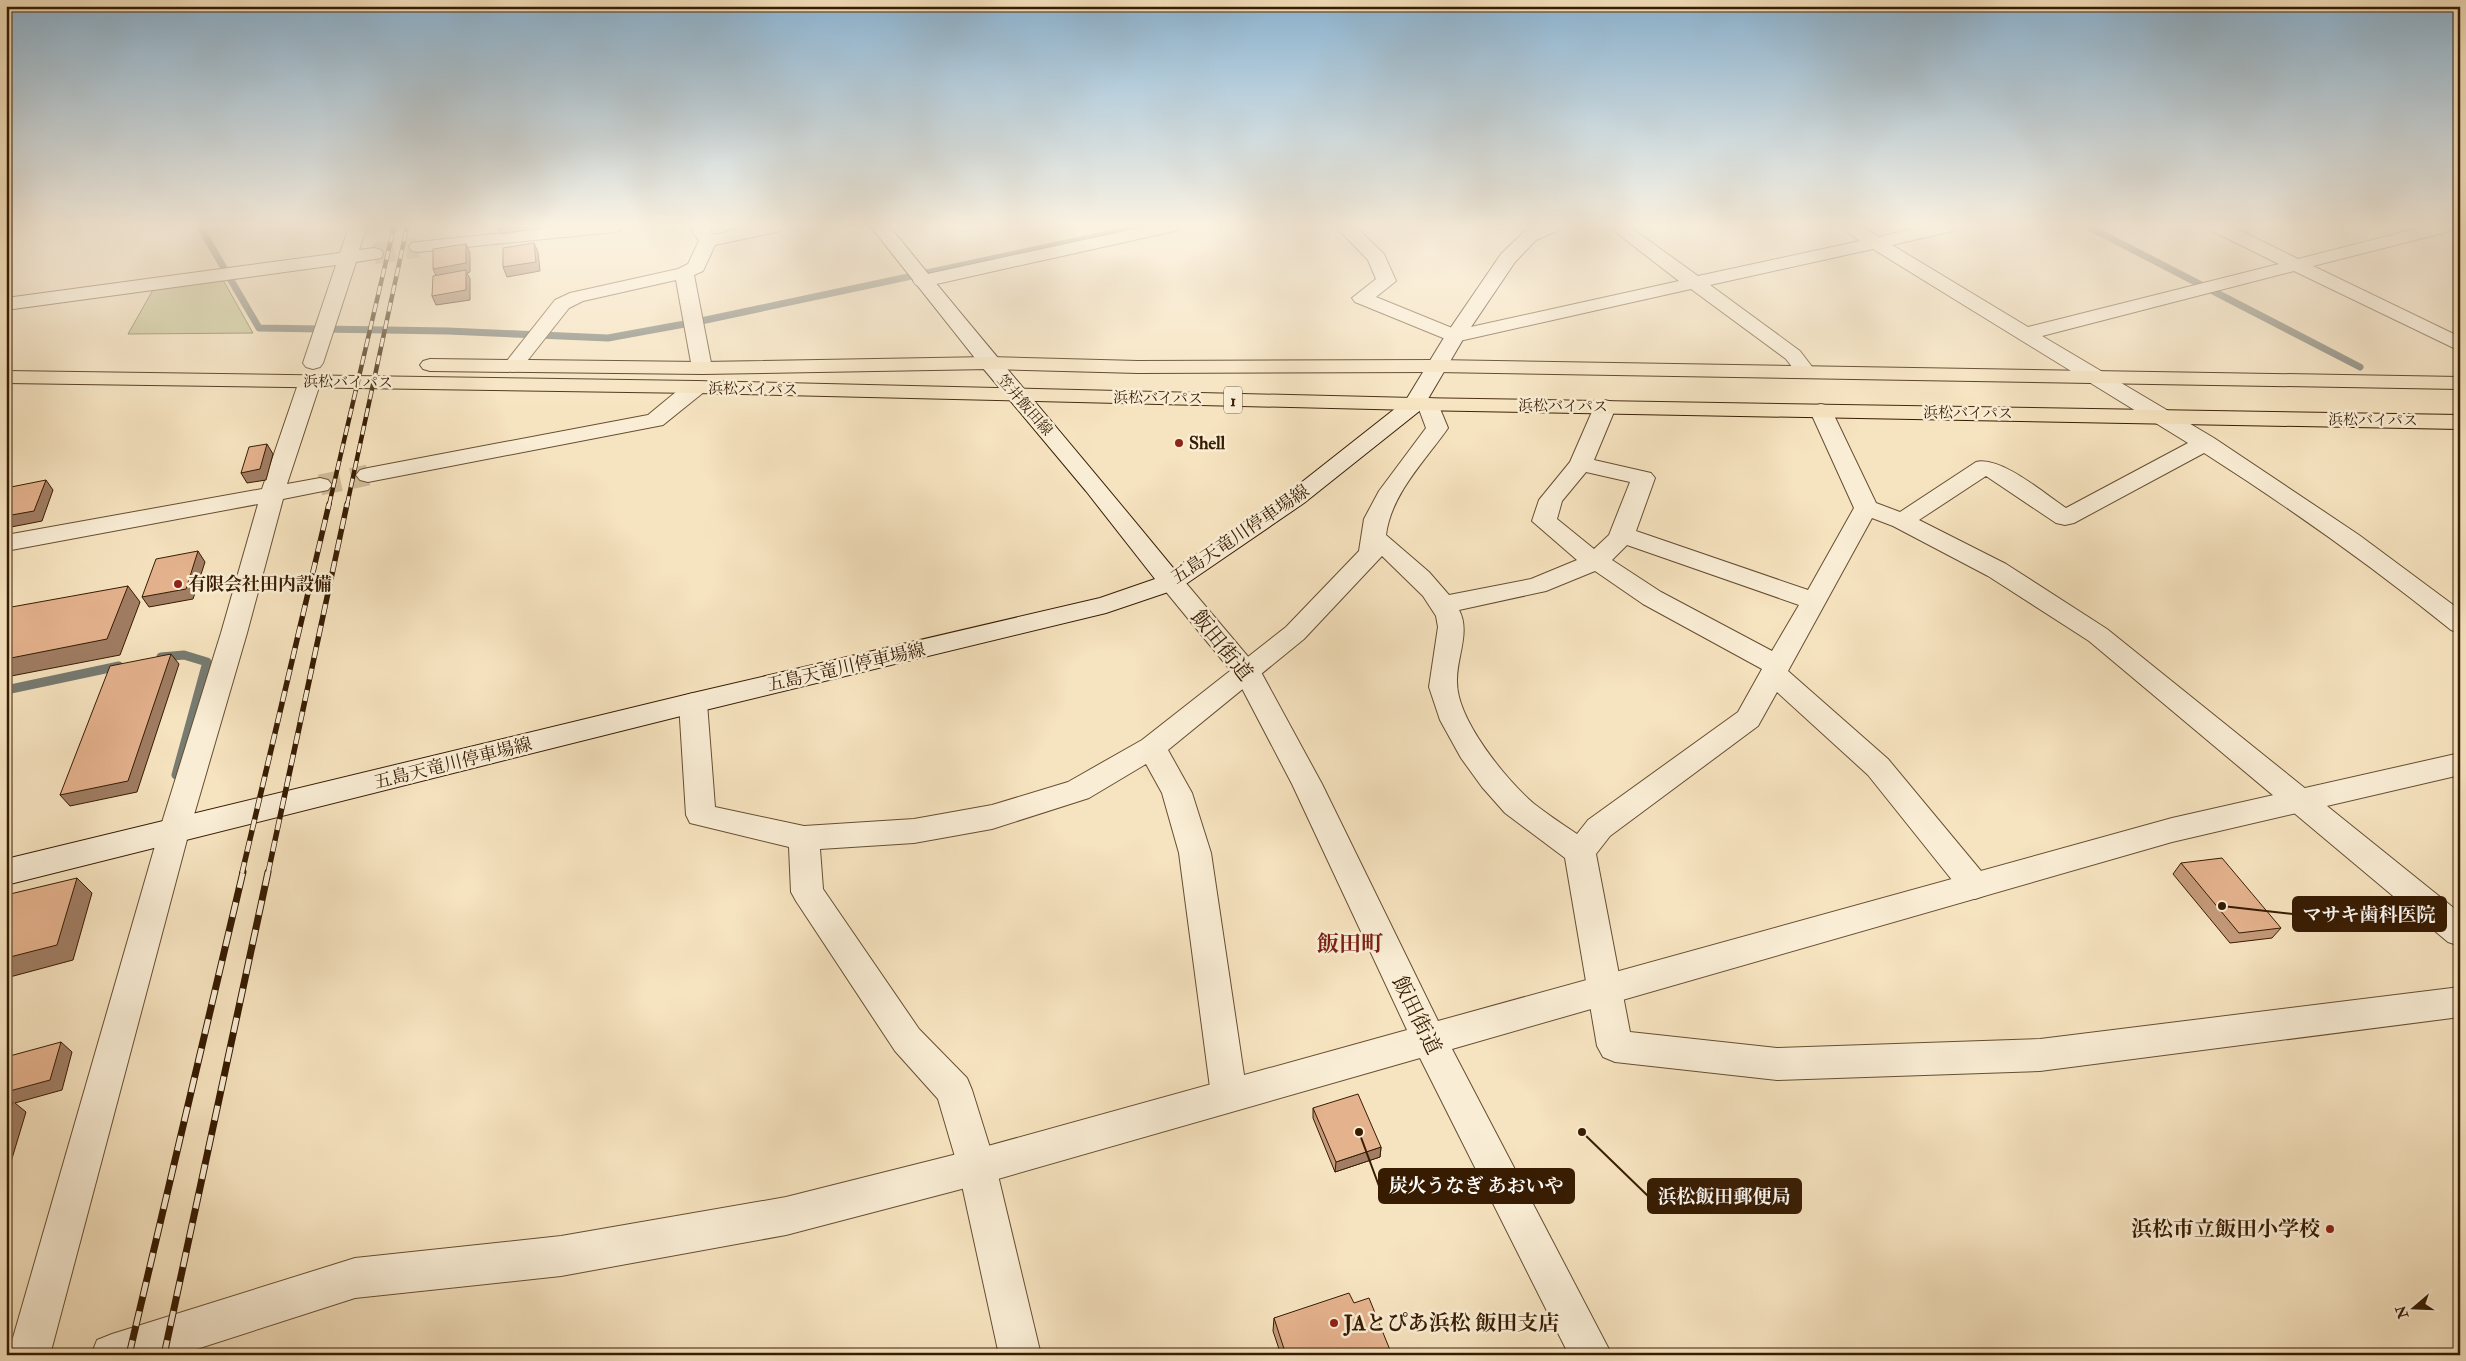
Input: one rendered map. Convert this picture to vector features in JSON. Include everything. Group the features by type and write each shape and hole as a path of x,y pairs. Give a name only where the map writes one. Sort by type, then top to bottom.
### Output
{"highway":[{"name":"浜松バイパス","path":"6,359 311,372 699,378 988,363 1138,367 1436,366 2460,383"},
{"name":"浜松バイパス","path":"6,377 311,372 512,366 1018,395 2460,422"}],"street":[{"path":"6,304 108,291"},
{"path":"30,1355 174,832 234,633 273,492 339,291"},
{"path":"512,366 562,304 577,297 606,291"},
{"path":"368,475 655,420 699,378 687,291"},
{"name":"笠井飯田線","path":"931,291 988,363 1018,395 1171,582"},
{"path":"1373,291 1362,298 1454,336 1665,291"},
{"name":"五島天竜川停車場線","path":"6,872 692,703 1106,605 1171,582 1296,498 1421,404 1436,366 1485,291"},
{"path":"1704,291 1793,355 1806,372"},
{"path":"1954,291 2206,443 2293,500 2402,576 2460,624"},
{"path":"2026,334 2196,291"},
{"path":"2348,291 2460,345"},
{"path":"692,703 701,815 804,838 914,831 992,817 1078,790 1152,747 1248,672 1295,633 1371,553 1376,519 1391,491 1437,428 1421,404"},
{"path":"1605,407 1581,464 1551,500 1544,521 1594,561 1652,598 1776,670 1878,767 1975,886"},
{"path":"1821,411 1866,508 1902,521 1997,570 2098,635 2460,932"},
{"path":"1902,521 1984,467 2000,474 2065,518 2206,443"},
{"path":"1443,605 1534,585 1576,572 1594,561 1621,534 1642,478 1581,464"},
{"path":"6,543 273,492 320,485"},
{"path":"1580,852 1599,828 1748,719 1866,508"},
{"path":"1621,534 1814,601"},
{"path":"1374,537 1399,556 1443,605 1451,623 1443,685 1456,724 1483,767 1517,806 1580,852 1615,1046 1777,1064 2040,1054 2460,1002"},
{"name":"飯田街道","path":"1171,582 1248,672 1307,784 1428,1038 1592,1355"},
{"path":"1152,747 1177,793 1195,853 1229,1095"},
{"path":"112,1355 355,1278 561,1256 776,1217 977,1167 1428,1038 2172,830 2460,764"},
{"path":"804,838 807,892 907,1040 954,1090 977,1167 1020,1355"}],"green space":[{"path":"153,291 229,291 253,333 128,334"}],"building":[{"path":"432,291 463,291 432,296"},
{"path":"267,444 260,469 241,473 249,447"},
{"path":"46,480 34,511 6,516 6,488"},
{"path":"198,551 186,589 142,597 156,559"},
{"path":"128,586 107,639 6,659 6,608"},
{"path":"171,654 128,781 60,795 110,666"},
{"path":"2222,858 2281,928 2239,933 2181,863"},
{"path":"77,878 57,945 6,958 6,895"},
{"path":"61,1042 50,1080 6,1092 6,1057"},
{"path":"1358,1094 1381,1147 1336,1162 1313,1108"},
{"path":"13,1102 6,1125 6,1104"},
{"name":"JAとぴあ浜松 飯田支店","path":"1349,1293 1354,1303 1369,1298 1392,1355 1286,1355 1274,1318"}],"waterway":[{"path":"237,291 259,328 448,331 608,338 701,321 844,291"},
{"path":"2212,291 2360,367"},
{"path":"161,657 184,655 207,662 176,775"},
{"path":"6,690 119,666"}],"tunnel":[{"path":"320,485 368,475"}],"railway":[{"path":"329,505 379,291"},
{"path":"347,505 393,291"},
{"path":"242,873 329,504"},
{"path":"268,873 347,504"},
{"path":"129,1355 243,872"},
{"path":"164,1355 268,872"}],"place":[{"name":"Shell","path":"1179,443"},
{"name":"有限会社田内設備","path":"178,584"},
{"name":"マサキ歯科医院","path":"2222,906"},
{"name":"炭火うなぎ あおいや","path":"1359,1132"},
{"name":"浜松飯田郵便局","path":"1582,1132"},
{"name":"浜松市立飯田小学校","path":"2330,1229"},
{"name":"JAとぴあ浜松 飯田支店","path":"1334,1323"}],"district":[{"name":"飯田町","path":"1350,943"}]}
